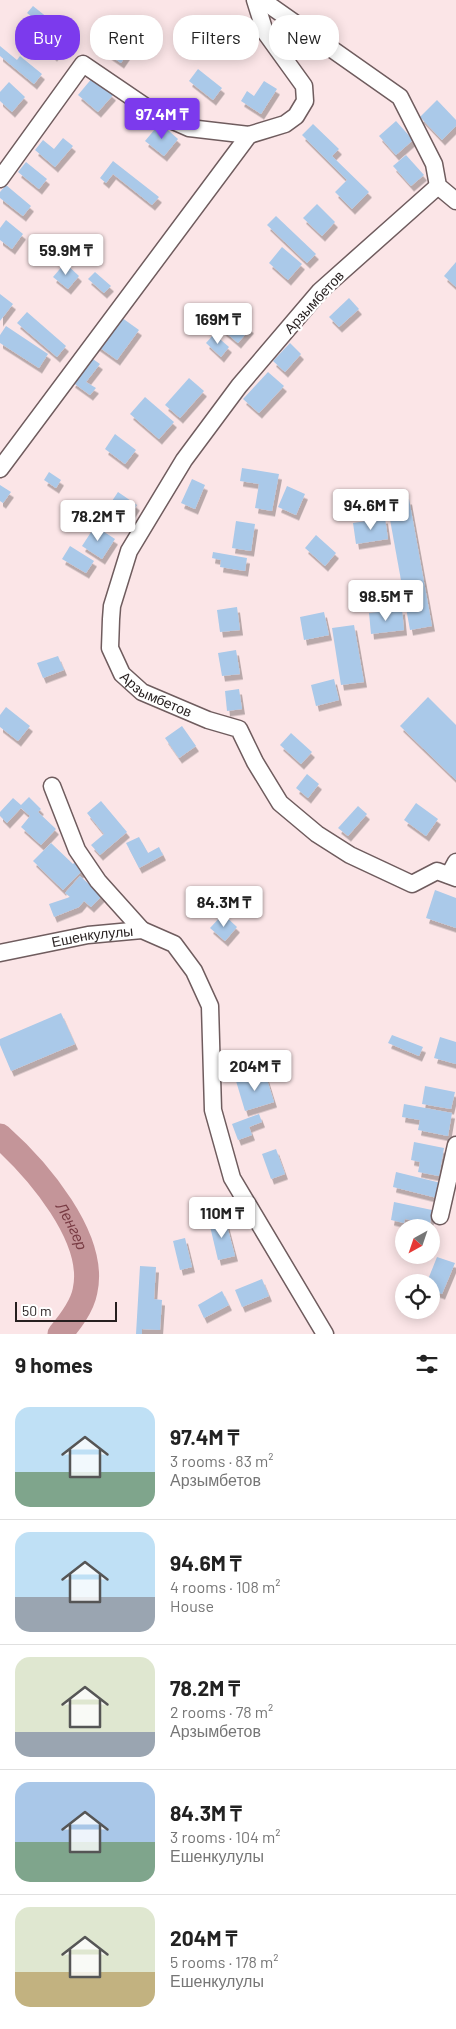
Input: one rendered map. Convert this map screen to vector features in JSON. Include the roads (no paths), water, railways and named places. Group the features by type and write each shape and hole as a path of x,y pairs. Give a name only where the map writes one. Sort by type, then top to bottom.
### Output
{"street":[{"path":"0,179 83,64 155,113 189,128 249,135 285,124 296,116 305,102 304,86 265,32 255,0"},
{"path":"262,0 400,97 434,164 438,186 456,201"},
{"path":"0,469 249,135"},
{"name":"Арзымбетов","path":"438,186 320,291 239,386 184,460 129,551 112,606 110,648 122,674 142,692 208,720 239,729 254,762 280,804 317,834 350,855 412,884 437,871 454,872"},
{"path":"52,786 77,850 98,881 142,930"},
{"name":"Ешенкулулы","path":"0,953 88,935 142,930 174,944 194,971 210,1006 213,1110 232,1178 325,1334"},
{"path":"440,1216 456,1145"}],"waterway":[{"name":"Ленгер","path":"0,1136 31,1167 61,1206 73,1227 82,1249 86,1270 85,1291 75,1314 60,1334"}]}
